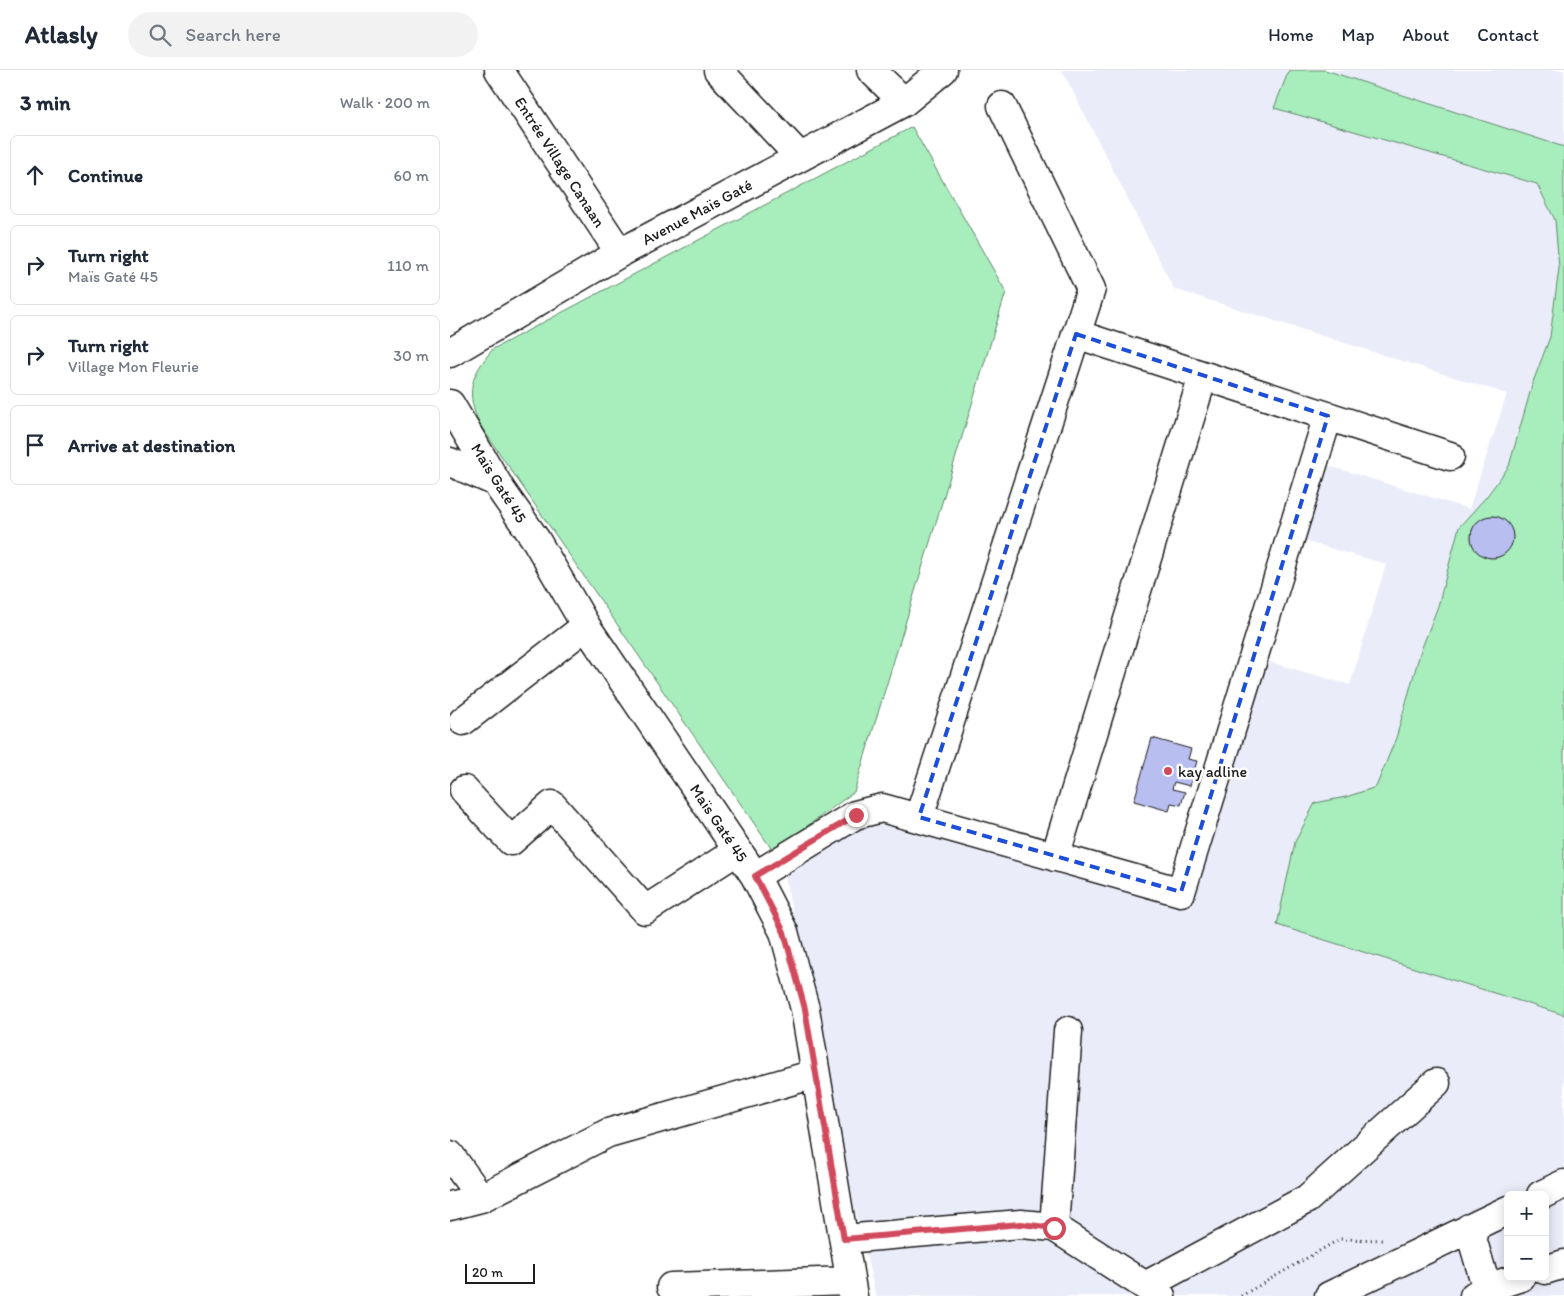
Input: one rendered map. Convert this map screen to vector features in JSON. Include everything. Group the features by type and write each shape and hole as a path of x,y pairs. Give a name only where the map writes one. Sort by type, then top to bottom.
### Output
{"street":[{"name":"Entrée Village Canaan","path":"499,70 620,253"},
{"path":"718,70 800,157"},
{"path":"871,70 904,102"},
{"name":"Avenue Maïs Gaté","path":"450,353 620,253 904,102 943,70"},
{"path":"919,817 1091,289 1002,106"},
{"path":"1076,334 1450,456"},
{"path":"1055,857 1203,376"},
{"name":"Maïs Gaté 45","path":"450,404 496,482 536,540 586,626 755,876 784,932 805,1009 851,1288"},
{"path":"755,876 856,815 882,808 1181,892 1328,416"},
{"path":"450,462 496,482"},
{"path":"463,721 586,626"},
{"path":"464,790 511,841 552,805 645,910 738,851"},
{"path":"1054,1228 1068,1032"},
{"path":"450,1206 481,1198 608,1133 815,1074"},
{"path":"844,1239 1021,1224 1054,1228 1153,1291 1307,1199 1436,1084"},
{"path":"450,1155 481,1198"},
{"path":"1549,1191 1564,1184"},
{"path":"1329,1296 1504,1212"},
{"path":"1469,1228 1484,1293 1512,1281"},
{"path":"1549,1269 1564,1264"},
{"path":"670,1287 851,1288"}],"path":[{"path":"1241,1296 1340,1239 1390,1240"}],"highlighted area":[{"path":"1076,334 1328,416 1181,892 919,817"}],"shaded area":[{"path":"1062,70 1289,70 1274,108 1537,184 1555,220 1559,269 1550,337 1533,382 1509,466 1487,496 1438,606 1420,653 1396,738 1376,787 1346,797 1315,803 1278,925 1564,1015 1564,1296 876,1296 853,1201 784,872 868,816 1192,906 1266,661 1350,685 1386,564 1304,541 1326,465 1469,509 1507,394 1174,289"},
{"path":"1325,70 1564,70 1564,147"}],"green space":[{"path":"1289,70 1325,70 1564,147 1564,1015 1277,925 1295,842 1315,803 1346,797 1376,787 1396,738 1420,653 1438,606 1459,527 1487,496 1509,466 1533,382 1550,337 1559,268 1555,220 1537,184 1274,108"},
{"path":"912,127 1006,292 854,792 773,851 480,425 472,403 472,385 479,368 493,349"}],"building":[{"path":"1496,516 1504,519 1510,525 1513,537 1510,549 1504,555 1488,558 1480,555 1474,549 1471,533 1474,525 1480,519"},
{"name":"kay adline","path":"1152,738 1191,749 1188,759 1197,761 1190,786 1174,782 1172,789 1185,792 1181,805 1171,803 1169,811 1134,801"}],"place":[{"name":"kay adline","path":"1168,771"}],"route":[{"path":"856,815 755,876 784,932 805,1009 844,1239 1021,1224 1054,1228"}]}
